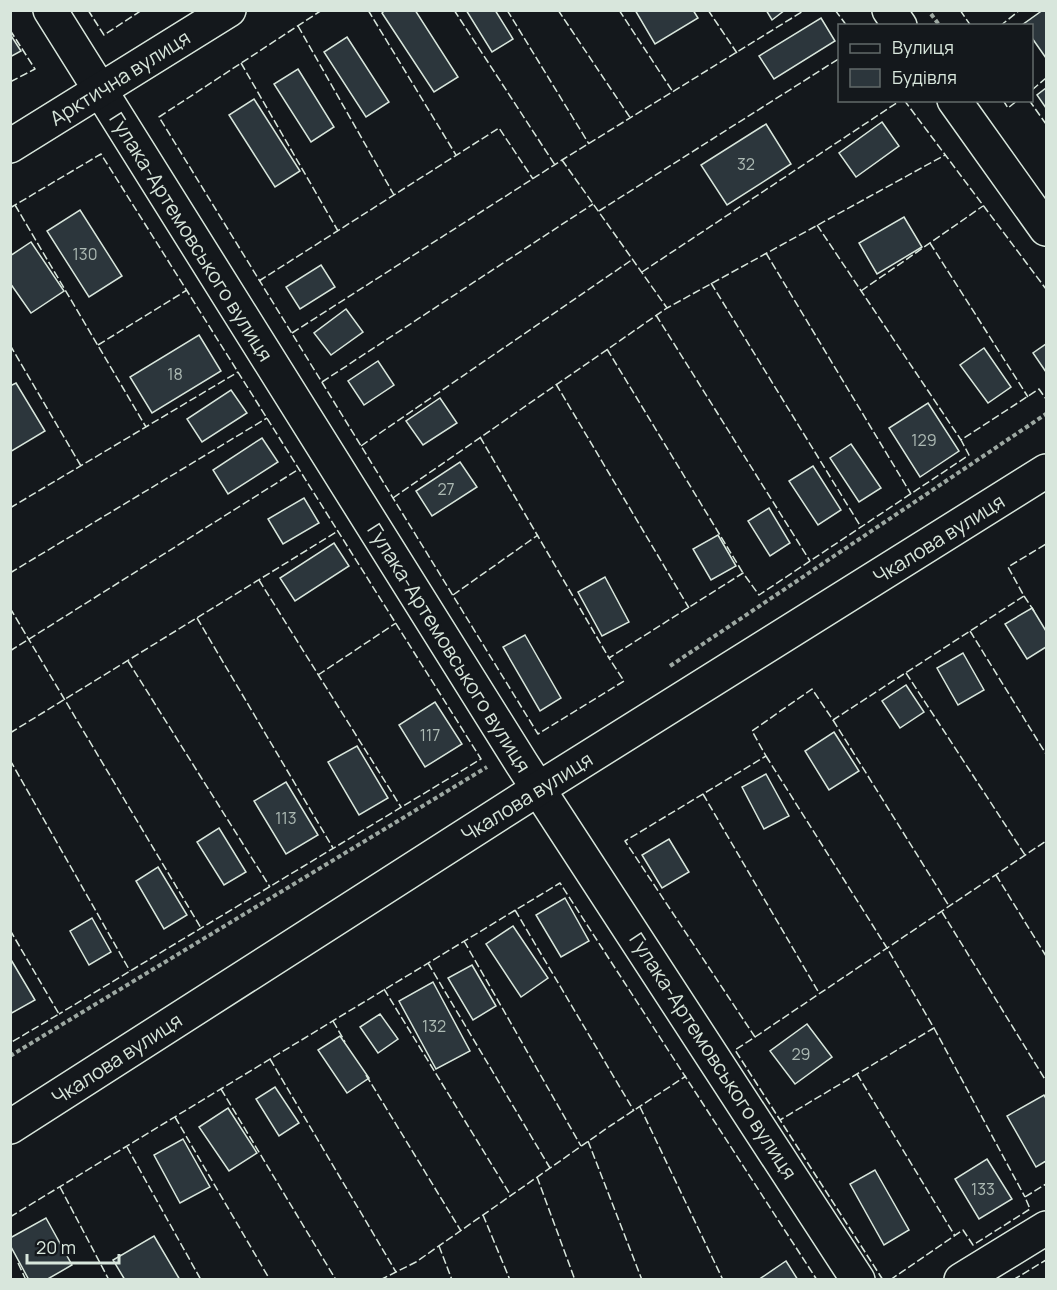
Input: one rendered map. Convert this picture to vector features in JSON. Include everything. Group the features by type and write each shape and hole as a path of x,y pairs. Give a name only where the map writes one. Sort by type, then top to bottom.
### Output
{"street":[{"name":"Гулака-Артемовського вулиця","path":"50,10 514,752 858,1280"},
{"name":"Арктична вулиця","path":"10,146 229,10"},
{"path":"889,10 899,24"},
{"path":"955,102 1047,229"},
{"name":"Чкалова вулиця","path":"10,1127 538,789 1047,471"},
{"path":"961,1280 1047,1228"}],"path":[{"path":"929,10 939,24"},
{"path":"660,672 1047,414"},
{"path":"10,1056 514,752"}],"building":[{"path":"385,10 415,10 458,77 434,92 382,13"},
{"path":"466,10 495,10 513,39 492,52"},
{"path":"635,10 693,10 698,18 655,44"},
{"path":"766,10 785,10 772,20"},
{"path":"1046,10 1046,58 1033,39 1033,24 1023,24"},
{"path":"821,18 835,41 774,79 759,56"},
{"path":"10,34 21,51 10,57"},
{"path":"347,37 389,102 366,117 324,52"},
{"path":"298,69 334,127 311,142 274,84"},
{"path":"1046,88 1046,108 1037,95"},
{"path":"254,99 300,171 275,187 229,115"},
{"path":"882,122 899,146 856,177 839,153"},
{"path":"766,124 791,164 727,205 701,165"},
{"path":"80,210 122,276 89,297 47,231"},
{"path":"904,217 922,247 877,274 859,243"},
{"path":"31,242 64,291 31,313 10,283 10,256"},
{"path":"321,265 335,287 300,309 286,287"},
{"path":"346,309 363,332 331,355 314,333"},
{"path":"199,335 221,371 152,413 130,377"},
{"path":"1046,344 1046,372 1033,353"},
{"path":"984,348 1011,387 988,403 960,365"},
{"path":"378,361 394,385 364,405 348,381"},
{"path":"16,383 45,431 10,452 10,386"},
{"path":"231,390 247,413 202,442 187,419"},
{"path":"440,398 457,423 423,445 406,421"},
{"path":"928,403 959,451 920,477 889,428"},
{"path":"262,438 278,462 228,494 213,470"},
{"path":"851,444 881,488 859,502 830,458"},
{"path":"460,462 477,487 432,516 416,491"},
{"path":"813,466 841,510 818,525 789,481"},
{"path":"304,498 319,523 283,544 268,519"},
{"path":"769,508 790,543 770,556 748,521"},
{"path":"718,535 736,566 711,580 693,549"},
{"path":"334,543 349,566 295,601 280,578"},
{"path":"605,577 629,622 602,636 578,592"},
{"path":"1032,608 1046,631 1046,647 1027,659 1005,624"},
{"path":"525,635 561,698 540,711 503,647"},
{"path":"963,653 984,690 958,705 937,668"},
{"path":"906,685 924,712 900,728 882,701"},
{"path":"435,702 462,744 425,767 399,725"},
{"path":"834,732 859,771 829,790 805,751"},
{"path":"357,746 388,798 359,815 328,762"},
{"path":"766,774 789,816 764,829 742,787"},
{"path":"286,782 318,835 286,854 254,801"},
{"path":"219,828 246,872 224,885 197,842"},
{"path":"669,839 689,872 662,888 642,855"},
{"path":"158,867 187,915 164,929 136,881"},
{"path":"565,898 589,941 561,957 536,915"},
{"path":"92,918 111,952 89,965 70,931"},
{"path":"513,926 548,978 521,997 486,944"},
{"path":"10,958 35,1000 10,1014"},
{"path":"472,965 496,1006 473,1020 448,978"},
{"path":"433,982 470,1051 436,1069 399,1001"},
{"path":"380,1014 398,1039 378,1053 360,1027"},
{"path":"807,1024 832,1057 795,1084 770,1051"},
{"path":"340,1036 369,1078 347,1093 318,1050"},
{"path":"275,1087 299,1123 279,1136 256,1099"},
{"path":"1044,1095 1046,1099 1046,1161 1036,1167 1007,1116"},
{"path":"228,1108 257,1153 229,1171 199,1127"},
{"path":"183,1139 210,1187 180,1203 154,1155"},
{"path":"987,1159 1012,1199 979,1219 955,1179"},
{"path":"875,1170 909,1230 884,1245 850,1184"},
{"path":"46,1218 72,1265 46,1280 29,1280 10,1245 10,1238"},
{"path":"154,1236 180,1280 125,1280 113,1260"},
{"path":"786,1261 798,1280 758,1280"}],"fence":[{"path":"88,10 104,35 142,10"},
{"path":"322,10 159,117 538,734 624,681 609,658 743,573 759,595 969,455 961,440 1039,389 1046,399"},
{"path":"368,10 456,155"},
{"path":"454,10 555,165"},
{"path":"507,10 589,144"},
{"path":"558,10 631,119"},
{"path":"619,10 673,92"},
{"path":"708,10 737,53"},
{"path":"292,333 562,160 805,10"},
{"path":"835,10 846,24"},
{"path":"960,10 970,24"},
{"path":"1002,24 1020,10"},
{"path":"298,26 394,195"},
{"path":"10,30 35,69 10,82"},
{"path":"599,211 838,59"},
{"path":"241,63 338,231"},
{"path":"1033,89 1046,78"},
{"path":"642,272 898,102"},
{"path":"906,102 1046,289"},
{"path":"1004,102 1008,108 1016,102"},
{"path":"1030,102 1046,124"},
{"path":"259,281 499,128 533,179"},
{"path":"10,208 101,154 481,759 59,1014"},
{"path":"393,498 667,308 945,155"},
{"path":"562,160 667,308"},
{"path":"322,382 593,204"},
{"path":"15,205 146,427"},
{"path":"861,291 983,206"},
{"path":"817,225 961,440"},
{"path":"930,243 1028,397"},
{"path":"766,253 911,494"},
{"path":"361,446 633,259"},
{"path":"711,283 861,527"},
{"path":"98,345 187,290"},
{"path":"656,315 810,561"},
{"path":"10,345 81,466"},
{"path":"607,349 743,573"},
{"path":"10,508 238,372"},
{"path":"556,384 689,608"},
{"path":"10,573 267,418"},
{"path":"480,437 609,658"},
{"path":"10,651 299,469"},
{"path":"10,733 338,531"},
{"path":"453,595 538,535"},
{"path":"883,1280 735,1050 755,1037 625,841 766,756 752,731 812,689 833,720 1024,596 1008,567 1046,544"},
{"path":"259,580 401,807"},
{"path":"1024,596 1034,611"},
{"path":"10,608 201,928"},
{"path":"197,618 333,848"},
{"path":"318,675 396,623"},
{"path":"970,631 1046,754"},
{"path":"128,661 270,887"},
{"path":"906,673 1025,855"},
{"path":"833,720 949,906"},
{"path":"766,756 887,948 934,1028 780,1120"},
{"path":"10,760 130,971"},
{"path":"703,794 819,993"},
{"path":"755,1037 1046,841"},
{"path":"996,875 1046,956"},
{"path":"10,1217 560,883 817,1280"},
{"path":"515,910 634,1111"},
{"path":"942,912 1046,1081"},
{"path":"10,930 59,1014 10,1043"},
{"path":"464,941 581,1146"},
{"path":"428,963 550,1168"},
{"path":"384,989 511,1196"},
{"path":"333,1021 345,1042"},
{"path":"934,1028 1025,1197"},
{"path":"270,1059 396,1272"},
{"path":"857,1074 955,1236"},
{"path":"366,1075 461,1231"},
{"path":"380,1280 416,1262 610,1126 686,1076"},
{"path":"221,1089 336,1280"},
{"path":"640,1107 723,1280"},
{"path":"175,1117 270,1280"},
{"path":"588,1141 642,1280"},
{"path":"127,1147 201,1280"},
{"path":"537,1177 575,1280"},
{"path":"890,1280 963,1230 973,1245 1030,1209 1025,1197 1046,1184"},
{"path":"60,1187 109,1280"},
{"path":"483,1215 510,1280"},
{"path":"439,1246 452,1280"},
{"path":"1013,1280 1046,1260"},
{"path":"18,1263 26,1280"}]}
